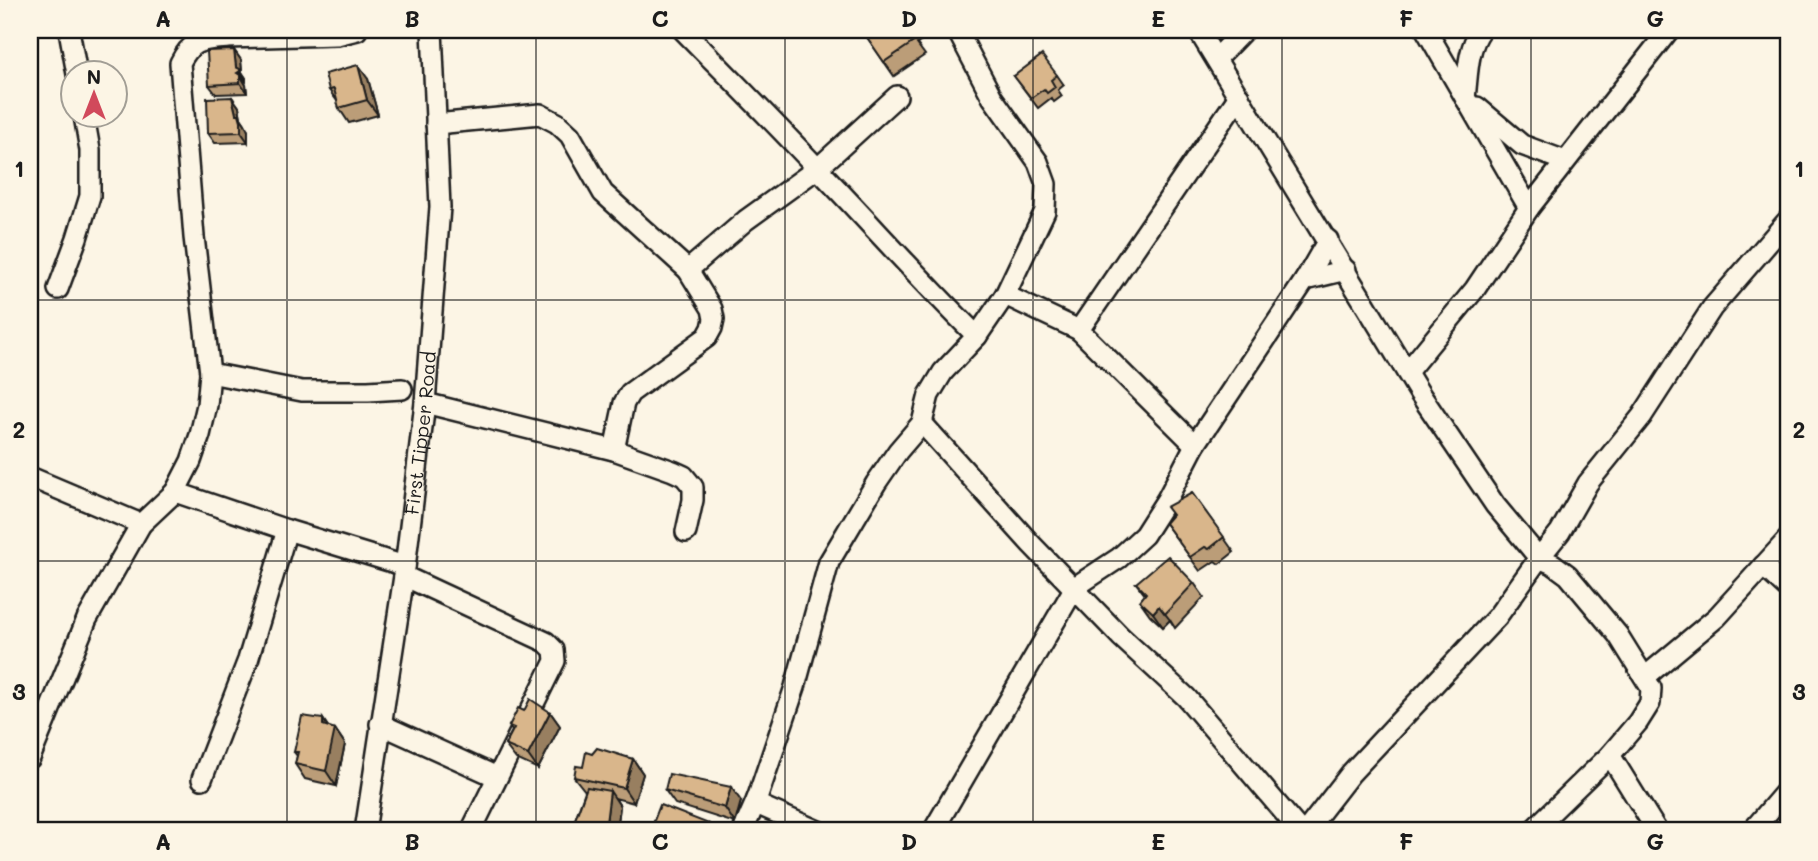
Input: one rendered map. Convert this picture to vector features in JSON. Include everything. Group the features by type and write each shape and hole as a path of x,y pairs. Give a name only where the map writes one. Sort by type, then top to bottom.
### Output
{"street":[{"path":"69,30 74,60"},
{"path":"30,758 88,619 141,524 175,492 191,461 207,405 210,373 194,237 180,63 187,49 198,41 227,34 337,35 357,30"},
{"name":"First Tipper Road","path":"365,831 405,571 425,403 440,207 432,30"},
{"path":"684,30 913,268 927,287 977,336"},
{"path":"743,831 758,799 794,687 829,562 876,483 922,423 929,395 943,372 977,336 1004,295 1045,211 1046,184 1038,162 992,97 957,30"},
{"path":"1198,30 1407,372 1495,505 1539,558 1568,575 1618,635 1651,688 1650,703 1638,722 1610,755 1532,831"},
{"path":"1217,58 1244,30"},
{"path":"1426,30 1528,208"},
{"path":"1465,98 1471,51 1474,39 1481,30"},
{"path":"1407,372 1475,289 1528,208 1669,30"},
{"path":"688,270 746,220 818,168 897,96"},
{"path":"1079,330 1239,96"},
{"path":"1465,98 1522,145 1565,161"},
{"path":"436,124 540,114 557,123 570,135 603,193 688,270 712,309 714,318 707,337 630,393 624,403 614,450"},
{"path":"58,289 90,196 90,150 86,130"},
{"path":"1306,831 1351,773 1497,617 1560,532 1588,483 1642,416 1712,308 1788,220"},
{"path":"933,831 1074,587 1119,558 1144,535 1167,499 1195,445 1305,280 1328,240"},
{"path":"1305,280 1346,270"},
{"path":"1004,295 1079,330 1195,445"},
{"path":"210,373 302,391 402,389"},
{"path":"425,403 614,450 684,476 693,486 693,500 686,532"},
{"path":"922,423 1031,544 1121,637 1186,697 1300,831"},
{"path":"30,477 141,524"},
{"path":"175,492 405,571 546,642 554,650 555,660 471,831"},
{"path":"202,779 248,660 287,530"},
{"path":"1645,677 1717,617 1788,539"},
{"path":"1763,566 1788,589"},
{"path":"380,724 497,777"},
{"path":"1610,755 1657,831"},
{"path":"1752,831 1788,789"},
{"path":"758,799 761,806 818,831"}],"building":[{"path":"862,30 907,30 915,41 884,62"},
{"path":"234,50 236,67 240,69 237,73 240,75 240,83 209,85 207,51"},
{"path":"1042,55 1057,75 1051,80 1055,87 1047,93 1044,89 1031,98 1014,76"},
{"path":"358,65 367,100 339,108 334,89 329,90 325,74"},
{"path":"232,97 236,114 239,114 241,121 241,132 208,133 207,98"},
{"path":"1192,493 1224,537 1209,549 1205,547 1190,557 1165,523 1172,515 1166,507"},
{"path":"1168,556 1194,583 1165,614 1159,606 1153,613 1140,601 1146,593 1136,583"},
{"path":"530,699 550,712 528,755 505,745 514,728 509,726 518,708 524,711"},
{"path":"302,716 323,719 323,725 335,729 326,771 295,764 298,752 294,752"},
{"path":"597,748 633,759 624,788 574,777 576,766 583,767 586,752 592,754"},
{"path":"669,774 731,787 725,808 665,790"},
{"path":"587,787 610,791 605,831 572,828"},
{"path":"660,805 709,824 707,831 650,831"}]}
